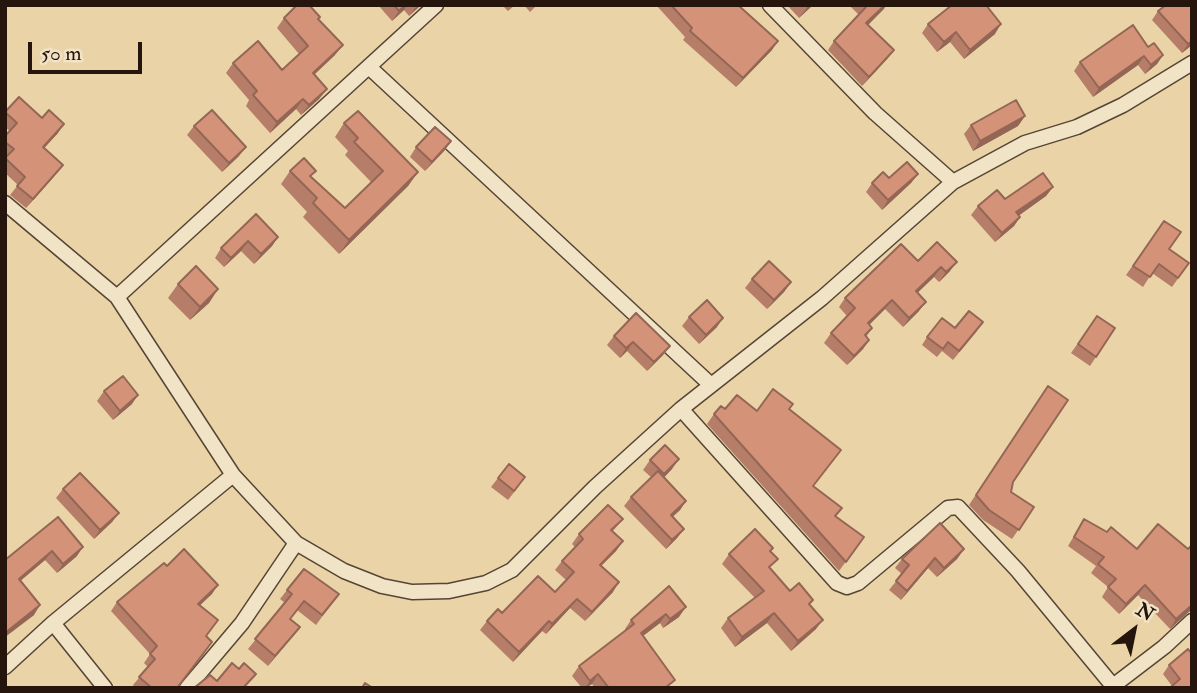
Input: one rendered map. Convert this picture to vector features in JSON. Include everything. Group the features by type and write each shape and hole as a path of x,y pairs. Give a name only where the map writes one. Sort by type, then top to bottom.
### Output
{"street":[{"path":"117,297 436,5"},
{"path":"770,5 875,113 953,182"},
{"path":"5,203 117,297 233,475 296,543 344,571 382,586 412,592 449,591 486,583 512,570 595,487 681,409 822,298 953,182 998,155 1077,127 1123,105 1192,63"},
{"path":"369,67 711,385"},
{"path":"681,409 826,571 838,583 847,587 880,566 948,508 958,507 1018,571 1112,687 1164,647 1192,621"},
{"path":"5,667 53,623 233,475"},
{"path":"187,688 242,623 296,543"},
{"path":"53,623 105,688"}],"building":[{"path":"297,5 309,5 320,17 318,19 343,45 313,73 327,89 309,105 303,99 277,122 253,95 257,91 233,63 258,41 282,70 308,46 284,18"},
{"path":"394,5 405,5 399,11"},
{"path":"671,5 738,5 778,41 743,78 690,31 692,28"},
{"path":"865,5 885,5 866,23 894,50 869,77 834,41"},
{"path":"952,5 986,5 1001,24 970,50 956,32 944,42 928,24"},
{"path":"1166,5 1192,5 1192,41 1188,44 1158,11"},
{"path":"1133,25 1148,47 1154,43 1163,55 1151,65 1144,56 1099,88 1080,62"},
{"path":"19,97 42,118 49,110 64,124 43,147 63,165 33,199 17,186 25,177 5,158 14,149 5,142 5,136 17,123 5,112"},
{"path":"1016,100 1025,116 980,141 971,125"},
{"path":"212,110 246,147 229,163 194,126"},
{"path":"358,111 418,172 349,240 313,203 317,198 290,171 304,158 316,171 310,176 345,208 383,171 354,142 358,138 344,123"},
{"path":"435,127 451,141 432,162 416,147"},
{"path":"907,162 918,174 888,200 872,183 883,172 889,178"},
{"path":"1043,173 1053,187 1016,212 1020,217 1002,233 978,206 997,190 1005,199"},
{"path":"256,214 278,237 261,254 248,241 231,258 221,248"},
{"path":"1164,221 1181,232 1169,249 1189,263 1178,278 1159,264 1150,277 1133,266"},
{"path":"937,242 957,262 946,272 941,267 916,291 926,302 909,318 892,300 868,323 872,328 865,335 869,340 854,356 831,333 855,308 845,298 901,244 918,261"},
{"path":"769,261 791,282 774,300 752,279"},
{"path":"196,266 218,289 200,307 178,284"},
{"path":"707,300 723,318 706,335 689,317"},
{"path":"969,311 983,322 959,351 948,342 943,349 927,337 942,318 955,328"},
{"path":"636,313 670,346 654,362 633,342 626,348 614,336"},
{"path":"1097,316 1115,328 1096,357 1078,344"},
{"path":"123,376 138,395 120,411 104,391"},
{"path":"1048,386 1068,400 1013,482 1011,492 1034,507 1019,530 989,510 976,495"},
{"path":"773,389 793,404 789,409 841,450 813,486 842,508 835,516 864,537 846,562 714,414 721,406 725,409 737,395 757,411"},
{"path":"665,445 679,459 664,474 650,460"},
{"path":"509,464 525,477 514,491 498,478"},
{"path":"658,471 686,501 671,515 684,529 672,540 631,497"},
{"path":"80,473 119,513 100,530 63,489"},
{"path":"608,505 623,519 611,530 623,541 600,565 619,582 592,612 577,599 552,624 549,621 519,652 487,621 498,609 502,613 538,576 555,592 574,572 562,561 583,539 579,534"},
{"path":"58,517 83,547 63,564 52,551 19,579 40,605 5,633 5,560"},
{"path":"1084,519 1107,532 1111,527 1137,549 1158,524 1188,549 1192,545 1192,605 1176,619 1145,585 1126,604 1108,587 1116,579 1098,564 1104,557 1074,537"},
{"path":"940,523 964,549 944,568 935,558 907,591 896,581 909,565 902,559"},
{"path":"755,529 773,548 770,551 778,559 769,567 790,591 799,583 813,600 809,604 823,620 798,641 774,613 742,637 728,618 764,591 729,554"},
{"path":"184,549 218,585 198,604 218,620 206,636 212,642 177,688 152,688 139,677 155,659 150,654 157,646 117,602 164,563 167,566"},
{"path":"304,569 339,594 322,615 304,601 290,619 300,627 275,656 255,639 292,594 287,590"},
{"path":"669,586 686,607 670,619 666,614 641,633 675,680 665,688 609,688 598,674 590,681 579,666 634,624 631,620"},
{"path":"1188,649 1192,654 1192,688 1173,688 1180,679 1169,665"},
{"path":"232,663 239,669 244,663 256,674 243,688 194,688 210,675 217,681"}]}
